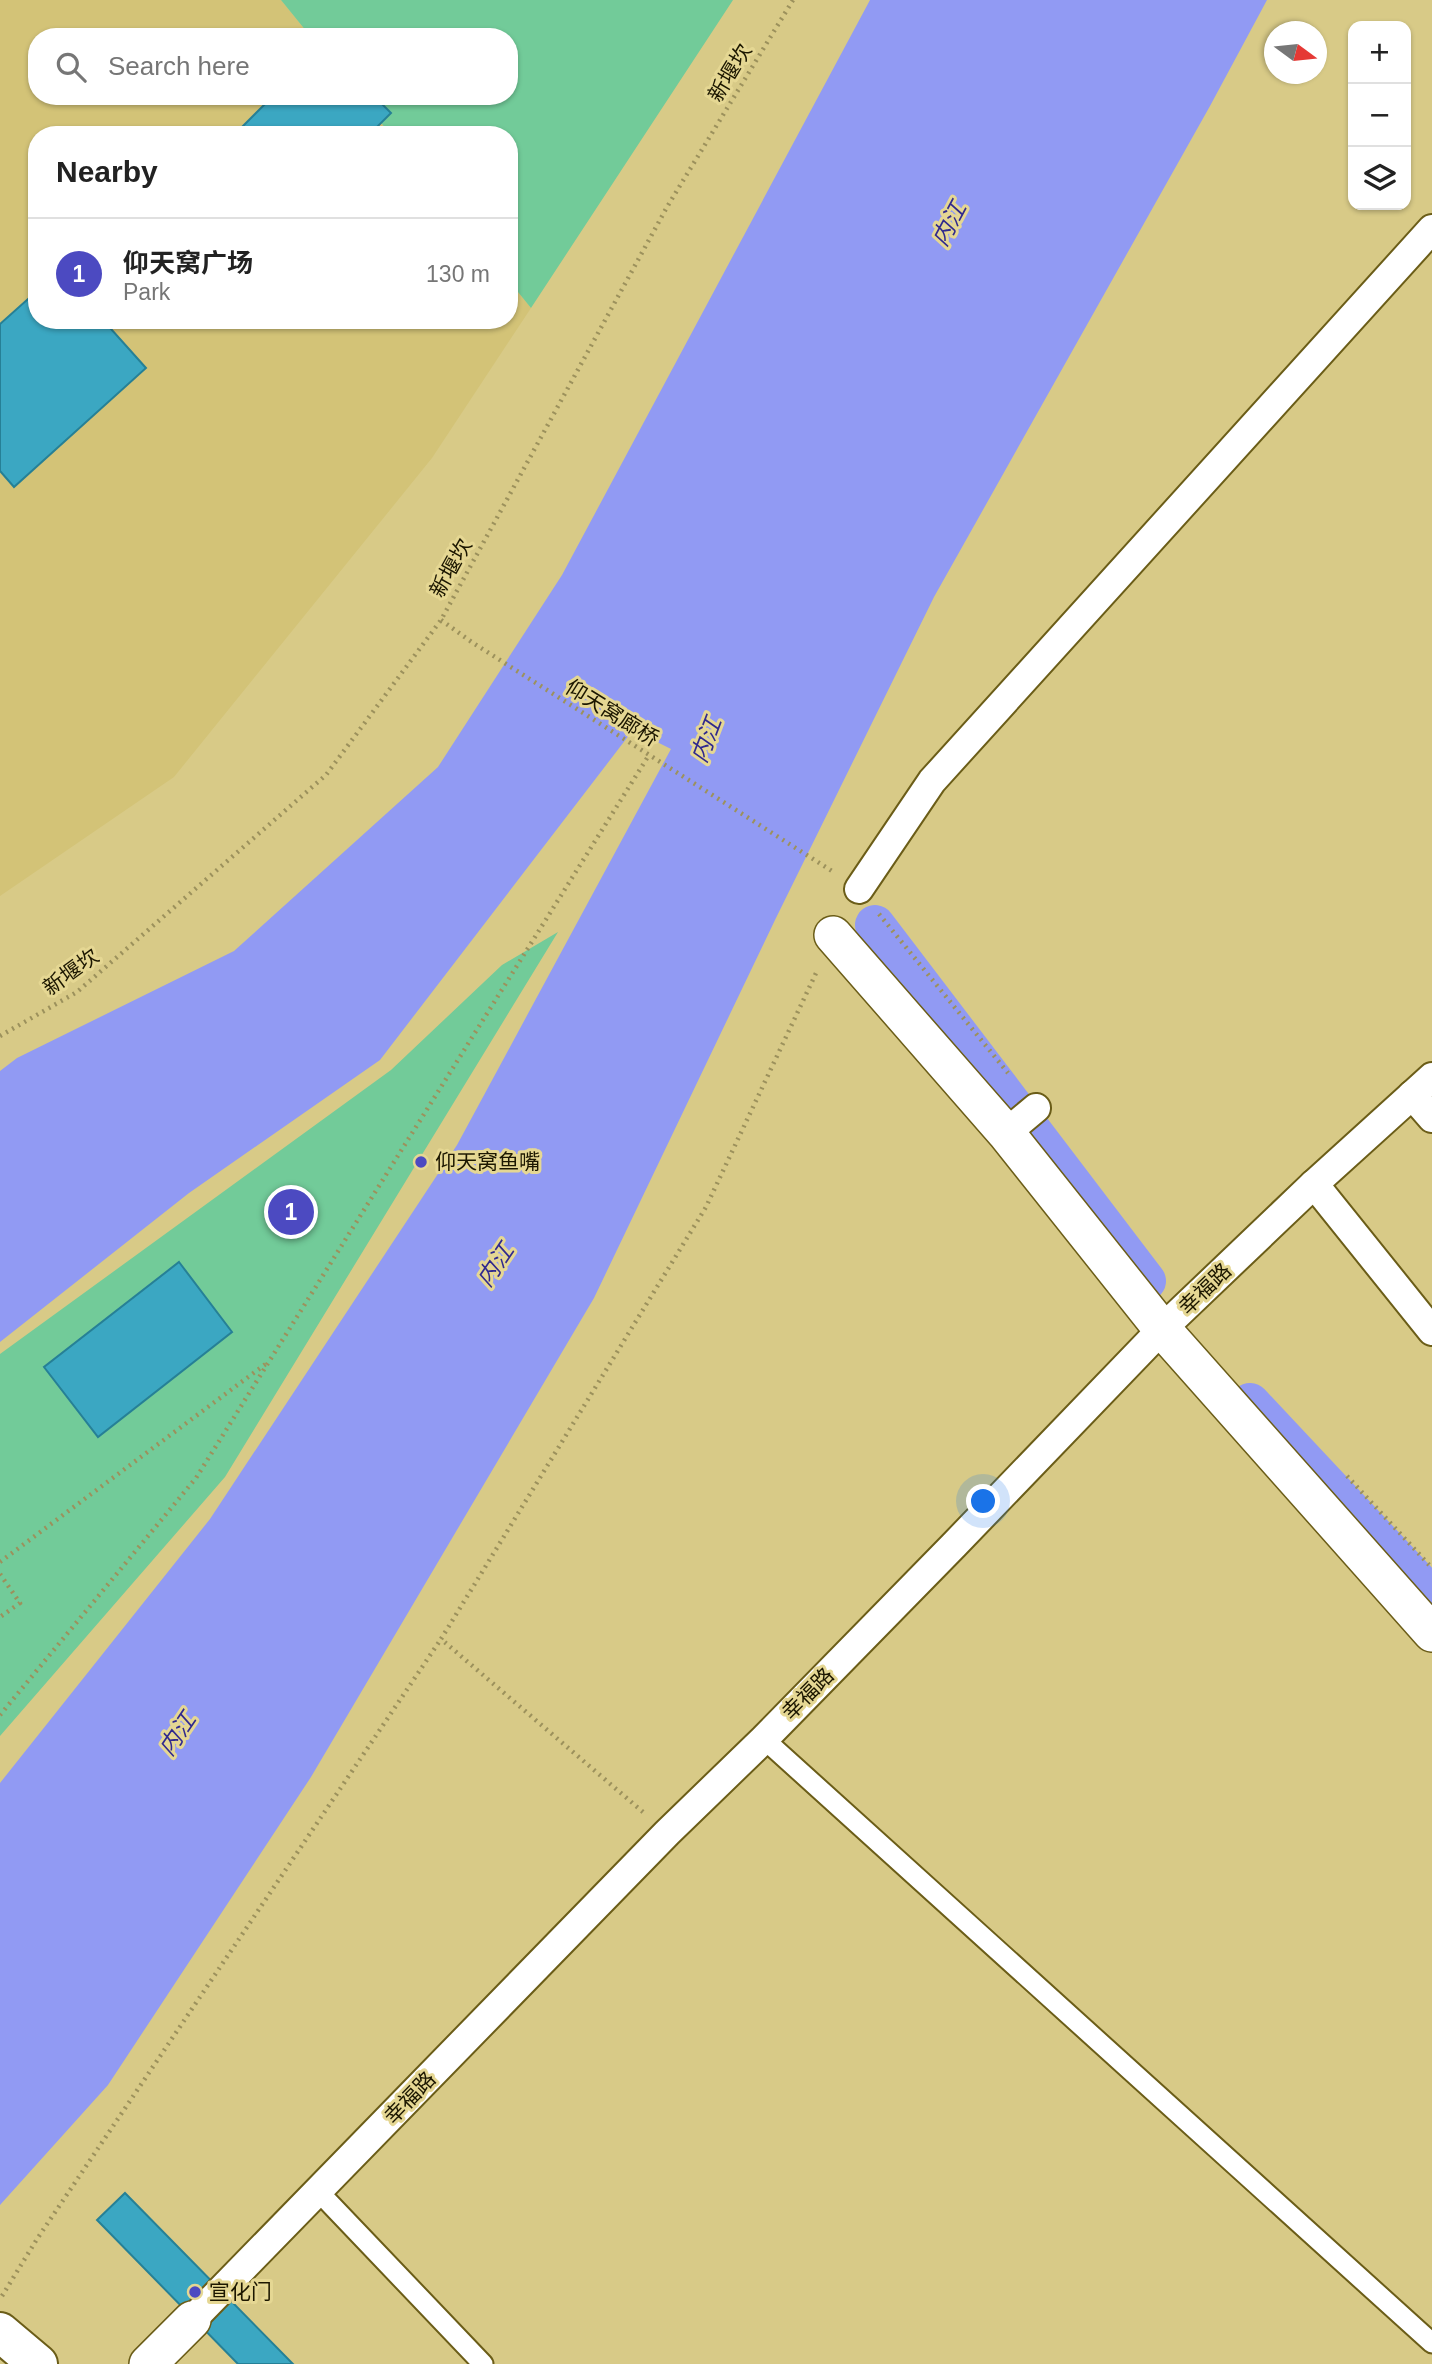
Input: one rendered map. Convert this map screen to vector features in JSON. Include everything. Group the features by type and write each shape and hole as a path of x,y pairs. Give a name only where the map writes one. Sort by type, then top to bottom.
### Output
{"main road":[{"path":"0,2332 38,2364"}],"street":[{"path":"850,883 932,781 1432,229"},
{"path":"834,935 1006,1133 1162,1329 1432,1633"},
{"path":"1422,1086 1432,1118"},
{"name":"幸福路","path":"192,2320 667,1833 764,1739 1162,1329 1314,1184 1422,1086"},
{"path":"1006,1133 1036,1108"},
{"path":"1314,1184 1432,1331"},
{"path":"148,2364 192,2320"}],"lane":[{"path":"764,1739 1432,2343"},
{"path":"318,2192 483,2364"}],"path":[{"name":"新堰坎","path":"0,1036 78,992 326,775 441,620 667,208 793,0"},
{"name":"仰天窝廊桥","path":"441,620 850,883"},
{"path":"0,1715 196,1478 649,755"},
{"path":"0,2300 44,2228 441,1639 706,1207 834,935"},
{"path":"0,1562 270,1360"},
{"path":"0,1574 20,1604 0,1617"},
{"path":"441,1639 667,1833"}],"shaded area":[{"path":"0,0 281,0 304,28 28,28 28,105 366,105 384,126 28,126 28,329 517,329 432,458 174,777 0,896"},
{"path":"518,292 531,308 518,328"}],"green space":[{"path":"281,0 733,0 531,308 518,292 518,126 384,126 366,105 518,105 518,28 304,28"},
{"path":"558,932 225,1477 0,1736 0,1354 391,1070 502,965"}],"water":[{"name":"内江","path":"870,0 1267,0 934,597 775,920 594,1298 311,1777 108,2085 0,2205 0,1783 210,1519 457,1145 671,749 633,730 380,1060 189,1193 0,1342 0,1071 17,1058 234,951 438,767 562,575"}],"building":[{"path":"264,105 383,105 391,113 378,126 243,126"},
{"path":"28,299 28,329 111,329 146,368 14,487 0,471 0,324"},
{"path":"179,1262 232,1332 98,1437 44,1367"},
{"name":"宣化门","path":"125,2193 293,2364 238,2364 97,2220"}],"waterway":[{"path":"875,925 1146,1281"},
{"path":"1250,1403 1432,1597"}],"place":[{"name":"仰天窝鱼嘴","path":"421,1162"},
{"name":"仰天窝广场","path":"291,1212"},
{"name":"宣化门","path":"195,2292"}]}
